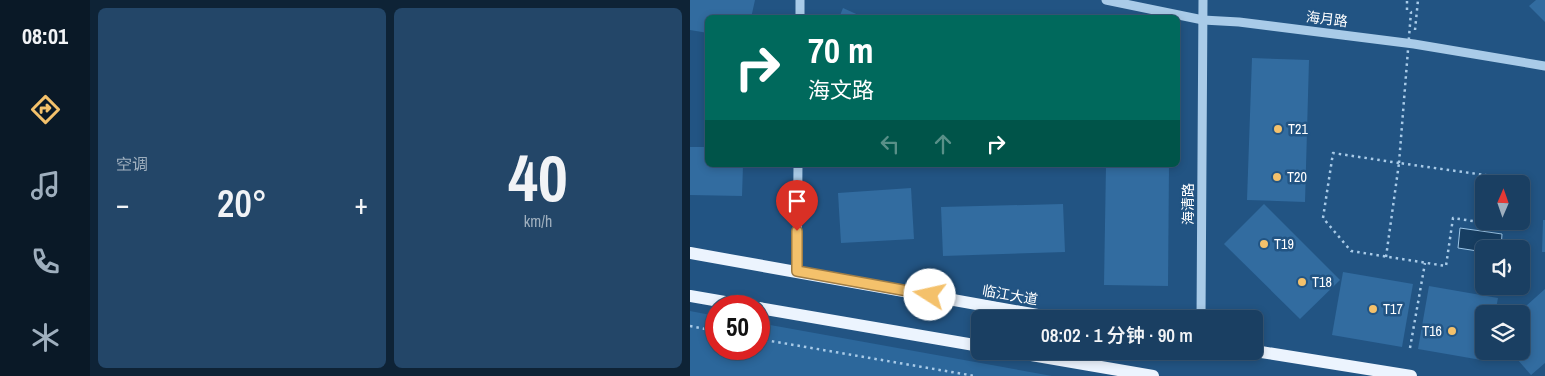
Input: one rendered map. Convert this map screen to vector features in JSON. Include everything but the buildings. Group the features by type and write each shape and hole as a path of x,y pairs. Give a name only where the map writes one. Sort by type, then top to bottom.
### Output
{"main road":[{"name":"临江大道","path":"690,253 1011,310"},
{"path":"690,296 705,299"},
{"path":"770,310 971,344"},
{"path":"1263,351 1411,376"},
{"path":"1060,360 1153,376"}],"street":[{"path":"800,0 800,15"},
{"name":"海月路","path":"1106,0 1179,15"},
{"name":"海清路","path":"1201,310 1203,0"},
{"name":"海月路","path":"1180,15 1203,20 1239,22 1414,44 1545,66"},
{"path":"797,271 798,167"}],"path":[{"path":"1386,257 1399,163 1411,12 1407,10 1408,0"},
{"path":"1415,30 1418,0"},
{"path":"1475,221 1453,218 1446,266 1351,251 1324,218 1332,153 1485,175"},
{"path":"1410,348 1425,263"},
{"path":"690,326 705,329"},
{"path":"770,341 975,376"}],"shaded area":[{"path":"1460,228 1502,234 1502,240 1475,240 1475,251 1458,248"},
{"path":"690,311 705,314 705,360 770,360 770,325 1052,376 690,376"}],"place":[{"name":"T21","path":"1278,129"},
{"name":"T20","path":"1277,177"},
{"name":"T19","path":"1264,244"},
{"name":"T18","path":"1302,282"},
{"name":"T17","path":"1373,309"},
{"name":"T16","path":"1452,331"}],"route":[{"path":"797,231 797,271 930,295"}]}
